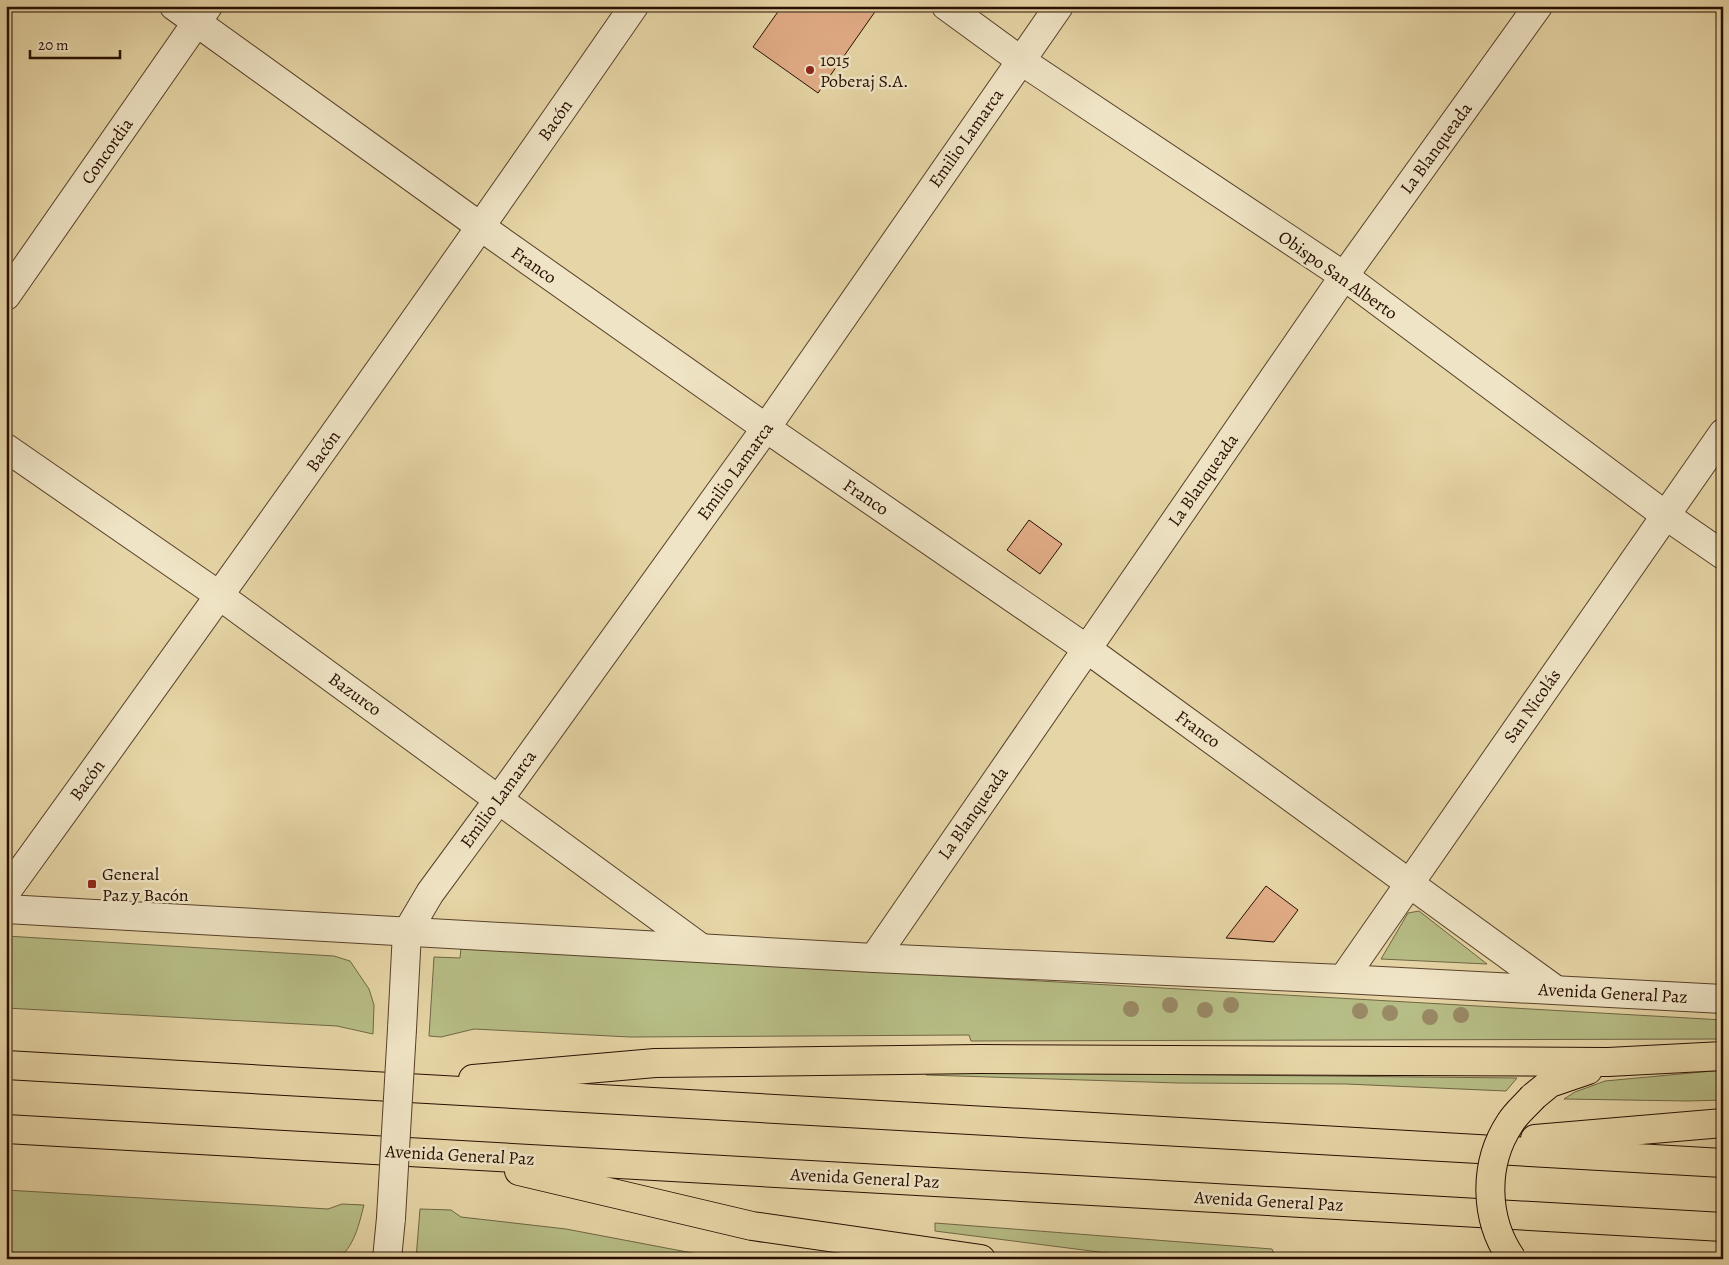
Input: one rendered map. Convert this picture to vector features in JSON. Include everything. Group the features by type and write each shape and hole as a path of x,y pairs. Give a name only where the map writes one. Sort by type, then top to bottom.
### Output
{"highway":[{"path":"379,1087 655,1062 980,1059 1608,1062 1723,1056"},
{"path":"1512,1259 1504,1247 1492,1216 1490,1184 1496,1152 1510,1123 1533,1097 1550,1083 1608,1062"},
{"path":"6,1065 1723,1163"},
{"path":"1438,1148 1723,1122"},
{"name":"Avenida General Paz","path":"6,1129 1723,1227"},
{"path":"450,1154 752,1226 981,1259"}],"street":[{"name":"Franco","path":"174,6 202,14 481,227 766,428 1087,649 1556,990"},
{"name":"Bacón","path":"6,892 220,596 481,227 634,6"},
{"name":"Obispo San Alberto","path":"946,6 1020,60 1344,276 1665,515 1723,555"},
{"name":"Emilio Lamarca","path":"407,932 430,893 766,428 1059,6"},
{"name":"La Blanqueada","path":"874,958 1344,276 1538,6"},
{"name":"Concordia","path":"6,296 202,14"},
{"name":"San Nicolás","path":"1343,979 1723,433"},
{"name":"Bazurco","path":"6,448 220,596 700,947"},
{"name":"Avenida General Paz","path":"6,909 874,958 1343,979 1723,999"},
{"path":"387,1259 407,932"}],"green space":[{"path":"1419,911 1487,964 1381,959 1408,913"},
{"path":"6,936 334,956 350,961 369,989 374,1005 373,1034 337,1026 6,1008"},
{"path":"461,948 1723,1020 1723,1039 971,1041 969,1035 630,1037 474,1029 441,1037 429,1036 434,957 460,958"},
{"path":"1723,1070 1723,1100 1564,1099 1575,1092 1605,1081"},
{"path":"926,1072 1517,1078 1506,1091 1346,1084 1178,1083 926,1075"},
{"path":"6,1190 328,1209 342,1204 364,1205 352,1242 348,1249 337,1259 6,1259"},
{"path":"420,1209 451,1210 461,1217 566,1229 724,1259 416,1259"},
{"path":"935,1223 1272,1249 1276,1259 1154,1259 935,1231"}],"building":[{"name":"1015 Poberaj S.A.","path":"782,6 879,6 818,93 753,47"},
{"path":"1029,520 1062,544 1040,574 1007,550"},
{"path":"1266,886 1298,910 1274,942 1226,938"}],"place":[{"name":"1015 Poberaj S.A.","path":"810,70"},
{"name":"General Paz y Bacón","path":"92,884"}]}
